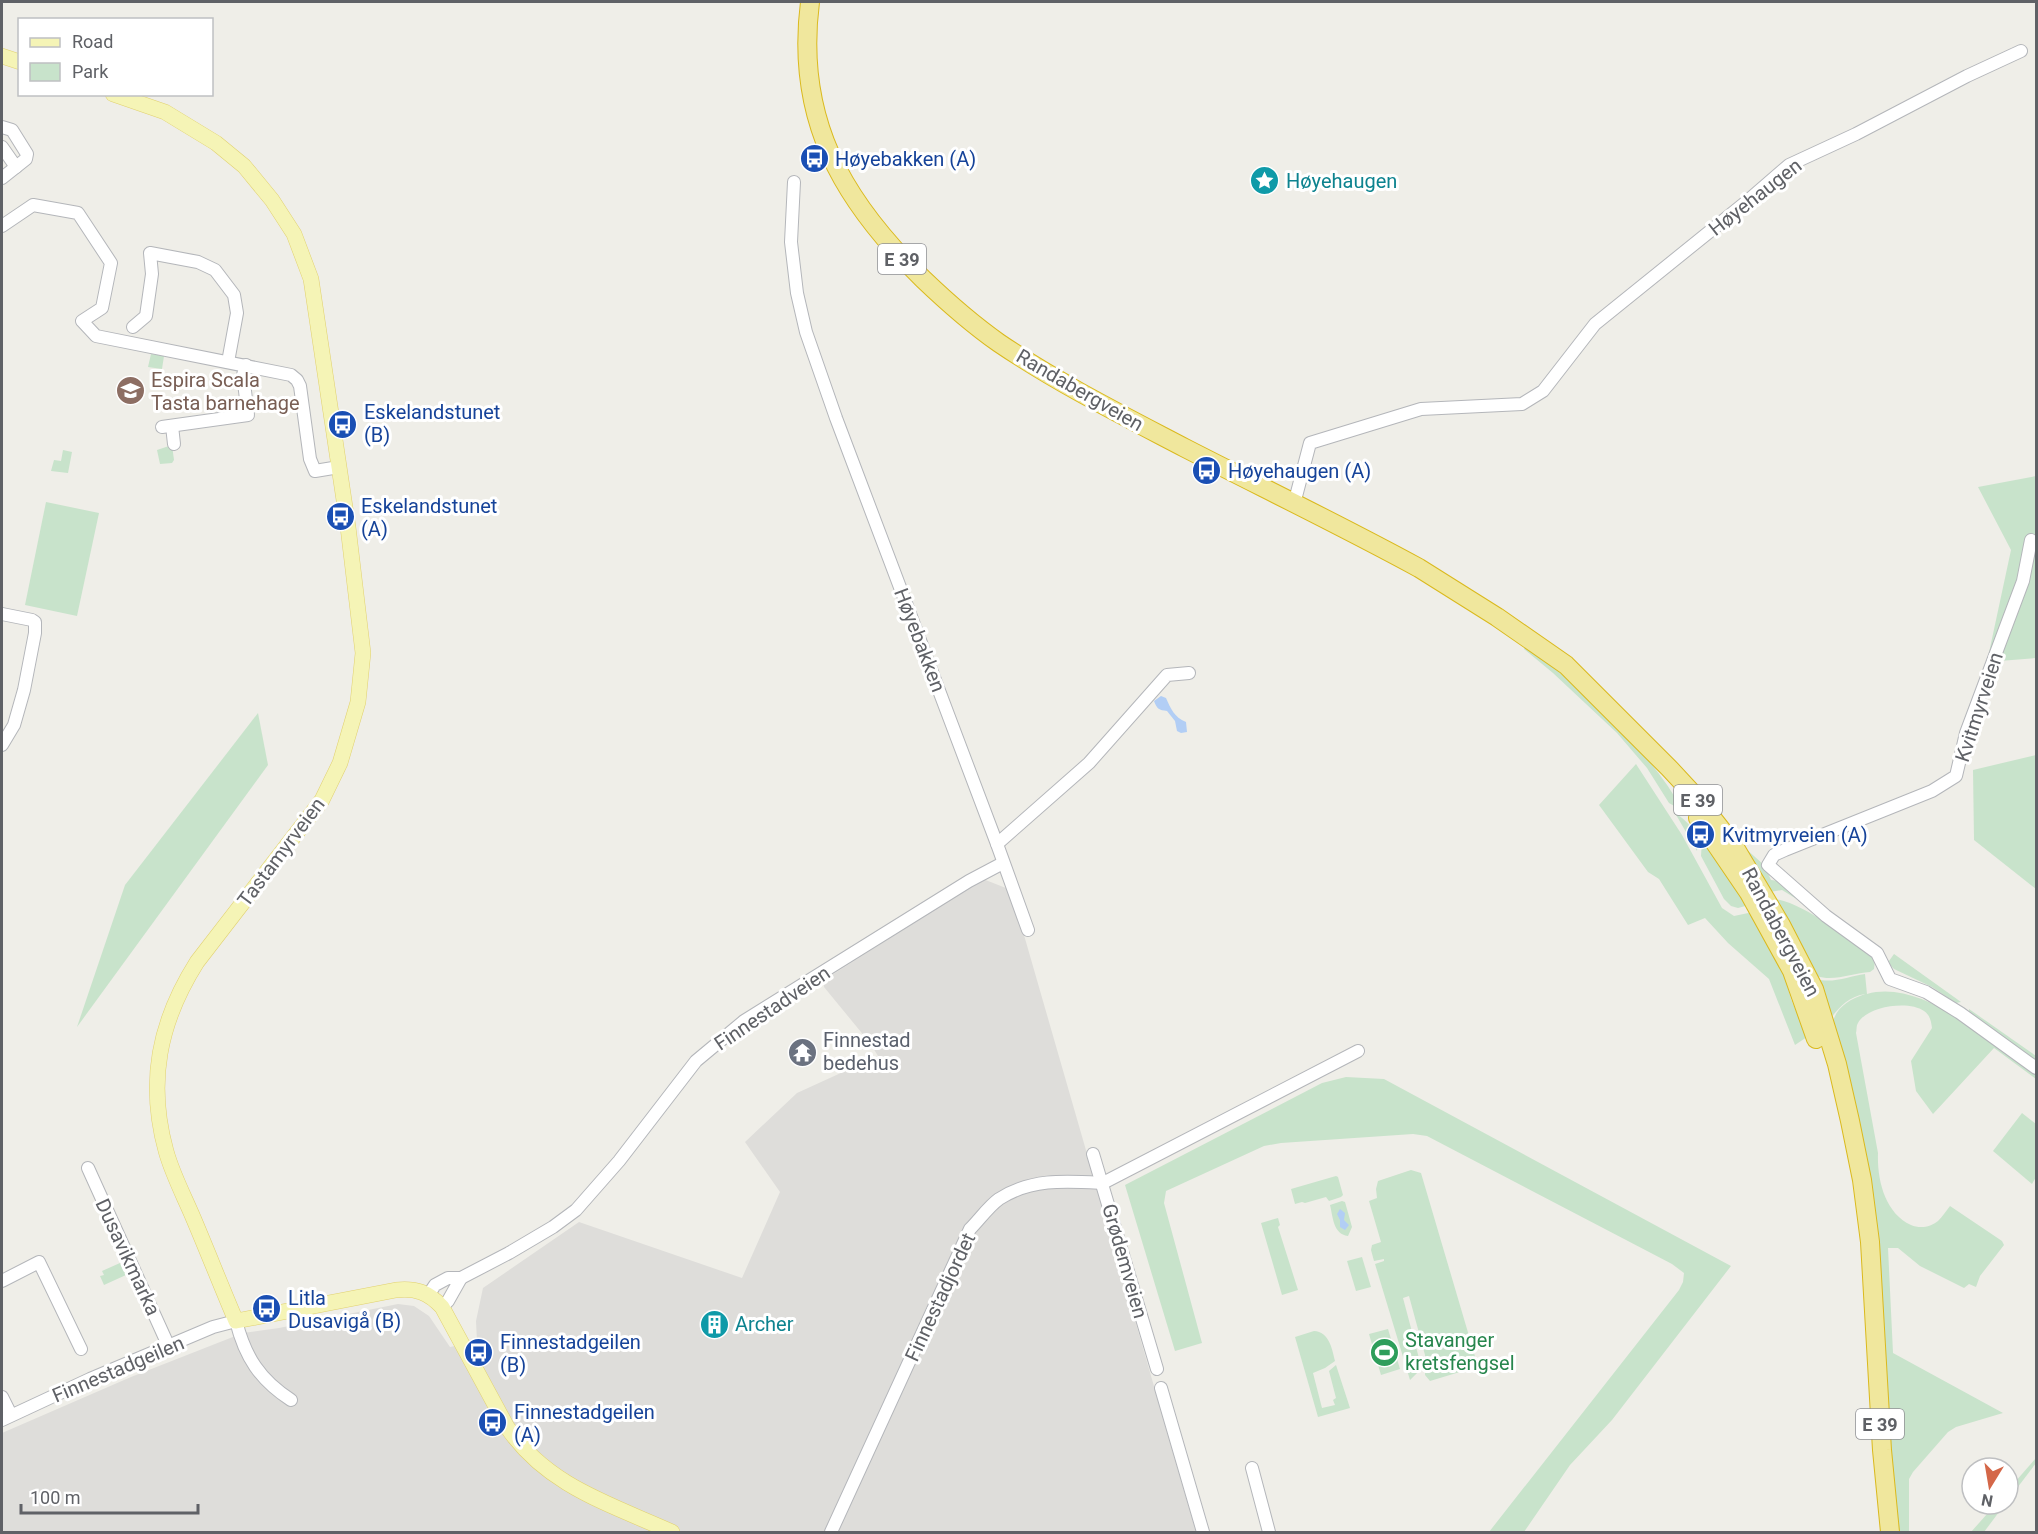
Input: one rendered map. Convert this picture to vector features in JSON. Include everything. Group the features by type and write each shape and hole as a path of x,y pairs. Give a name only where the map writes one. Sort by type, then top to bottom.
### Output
{"highway":[{"name":"Randabergveien","path":"810,2 807,42 808,71 822,136 831,158 851,195 871,223 903,260 962,314 1028,362 1134,422 1419,568 1488,611 1523,636 1622,728 1688,804 1749,893 1792,971 1809,1017 1842,1124 1856,1188 1874,1314 1882,1450 1890,1533"}],"main road":[{"path":"2,56 18,61"},
{"name":"Tastamyrveien","path":"119,96 165,112 216,143 244,166 272,200 294,234 311,279 348,527 363,653 358,702 340,763 322,800 197,962 182,986 168,1016 160,1047 157,1074 158,1120 166,1154 236,1321"},
{"path":"236,1321 396,1290 418,1290 429,1294 442,1307 516,1440 539,1465 573,1487 672,1533"}],"street":[{"name":"Høyehaugen","path":"1294,504 1310,442 1420,409 1522,404 1543,391 1595,324 1745,204 1789,165 2022,51"},
{"path":"2,127 12,130 26,151 26,159 2,178"},
{"path":"2,147 16,167"},
{"name":"Høyebakken","path":"795,182 791,242 797,293 806,332 836,418 997,844"},
{"path":"2,226 33,205 78,213 111,263 102,308 82,321 96,336 288,373 297,380 310,459 315,471 339,467"},
{"path":"133,327 146,316 152,274 150,253 198,262 215,270 234,295 237,313 228,362"},
{"path":"174,444 167,426 248,415 243,375 246,365"},
{"name":"Kvitmyrveien","path":"1768,865 1774,855 1932,791 1956,776 1966,734 2024,581 2031,540"},
{"path":"2,614 32,620 36,626 14,725 2,745"},
{"path":"1028,930 997,844 1089,763 1167,675 1189,673"},
{"name":"Finnestadveien","path":"429,1294 435,1285 448,1278 461,1278 540,1235 576,1210 619,1161 696,1061 744,1022 969,881 1003,863"},
{"name":"Randabergveien","path":"1768,865 1826,916 1877,953 1890,979 1926,992 1960,1013 2037,1068"},
{"path":"1103,1183 1358,1051"},
{"name":"Grødemveien","path":"1093,1154 1157,1369"},
{"name":"Dusavikmarka","path":"88,1168 169,1347"},
{"name":"Finnestadjordet","path":"831,1533 970,1229 999,1199 1034,1183 1068,1181 1103,1183"},
{"path":"2,1281 39,1263 81,1349"},
{"path":"442,1307 461,1278"},
{"path":"236,1321 246,1353 254,1366 291,1400"},
{"name":"Finnestadgeilen","path":"6,1418 90,1379 213,1327 236,1321"},
{"path":"1161,1388 1203,1533"},
{"path":"2,1396 6,1418"},
{"path":"1252,1468 1269,1533"}],"shaded area":[{"path":"983,879 1011,890 1196,1532 2,1532 2,1433 131,1377 243,1333 398,1304 414,1306 429,1316 450,1347 477,1342 476,1321 483,1288 579,1222 742,1278 780,1192 745,1142 797,1093 878,1056 824,987 824,980"}],"green space":[{"path":"151,354 164,356 162,369 148,367"},
{"path":"172,445 174,460 172,463 160,464 157,450"},
{"path":"63,450 72,452 68,473 51,471 54,460 61,461"},
{"path":"2036,476 2036,658 1987,662 2011,550 1978,487"},
{"path":"46,502 99,513 77,616 25,605"},
{"path":"1524,645 1614,722 1652,765 1683,811 1669,803 1647,768 1617,733 1524,649"},
{"path":"258,713 268,765 77,1027 125,885"},
{"path":"2036,755 2036,889 1974,840 1973,770"},
{"path":"1636,764 1682,835 1722,908 1734,916 1753,912 1780,960 1791,999 1807,1037 1795,1045 1769,979 1728,943 1705,918 1688,925 1659,879 1648,872 1599,805"},
{"path":"1675,813 1685,820 1695,833 1697,851"},
{"path":"1702,839 1749,905 1738,908 1731,906 1724,899 1701,856"},
{"path":"1745,848 1764,865 1771,880 1779,881 1808,906 1782,890 1770,892"},
{"path":"1775,899 1800,907 1838,931 1872,956 1875,960 1874,969 1870,972 1836,978 1817,976"},
{"path":"1894,954 1961,1002 1956,1003 1932,987 1894,969 1889,961"},
{"path":"1865,974 1867,994 1889,992 1911,996 1934,1004 1979,1032 2036,1075 2036,1079 1994,1048 1933,1114 1916,1091 1911,1061 1932,1028 1928,1014 1909,1006 1889,1006 1870,1012 1857,1025 1856,1033 1878,1153 1879,1174 1884,1195 1889,1204 1902,1220 1922,1227 1938,1221 1950,1206 2002,1241 2004,1245 1980,1276 1976,1287 1969,1284 1964,1288 1920,1266 1898,1248 1888,1248 1893,1353 2003,1413 1956,1427 1948,1432 1913,1472 1909,1479 1909,1532 1897,1532 1886,1425 1832,1024 1844,1004 1865,994 1846,1002 1838,1009 1831,1018 1816,979 1835,980"},
{"path":"1969,1009 2036,1056 2036,1061 1969,1012"},
{"path":"1346,1077 1384,1079 1731,1266 1612,1420 1570,1465 1524,1532 1489,1532 1679,1290 1684,1273 1672,1264 1427,1136 1413,1134 1264,1146 1166,1191 1164,1203 1202,1343 1175,1351 1125,1185 1322,1083"},
{"path":"2022,1113 2036,1124 2036,1177 2032,1184 1993,1151"},
{"path":"1411,1170 1421,1173 1477,1363 1473,1368 1430,1381 1425,1375 1425,1355 1409,1296 1403,1298 1420,1362 1419,1371 1410,1380 1375,1264 1384,1259 1374,1261 1371,1250 1372,1245 1381,1242 1369,1201 1377,1198 1378,1181"},
{"path":"1336,1176 1343,1195 1341,1197 1329,1201 1326,1197 1295,1204 1291,1189"},
{"path":"1345,1202 1352,1227 1348,1236 1339,1232 1333,1220 1330,1205"},
{"path":"1278,1218 1280,1225 1278,1227 1298,1290 1282,1295 1261,1223"},
{"path":"1362,1257 1371,1287 1356,1291 1347,1261"},
{"path":"120,1263 126,1275 104,1285 100,1276 104,1275 102,1271"},
{"name":"Stavanger kretsfengsel","path":"1388,1329 1400,1369 1381,1375 1369,1334"},
{"path":"1314,1331 1323,1334 1326,1338 1335,1361 1313,1373 1322,1408 1335,1405 1333,1400 1336,1398 1329,1371 1336,1365 1350,1408 1318,1417 1295,1337"},
{"path":"2036,1458 2036,1463 2020,1484 2020,1476"},
{"path":"1985,1516 1996,1516 1984,1532 1971,1532"}],"water":[{"path":"1161,696 1166,698 1176,715 1186,722 1187,732 1177,731 1175,721 1167,711 1157,707 1154,701"},
{"path":"1340,1209 1345,1213 1344,1220 1349,1225 1345,1230 1340,1227 1337,1214"}],"place":[{"name":"Høyebakken (A)","path":"814,159"},
{"name":"Høyehaugen","path":"1265,181"},
{"name":"Espira Scala Tasta barnehage","path":"130,391"},
{"name":"Eskelandstunet (B)","path":"343,424"},
{"name":"Høyehaugen (A)","path":"1207,471"},
{"name":"Eskelandstunet (A)","path":"340,517"},
{"name":"Kvitmyrveien (A)","path":"1701,835"},
{"name":"Finnestad bedehus","path":"802,1052"},
{"name":"Litla Dusavigå (B)","path":"267,1309"},
{"name":"Archer","path":"714,1324"},
{"name":"Stavanger kretsfengsel","path":"1384,1352"},
{"name":"Finnestadgeilen (B)","path":"479,1353"},
{"name":"Finnestadgeilen (A)","path":"493,1423"}]}
